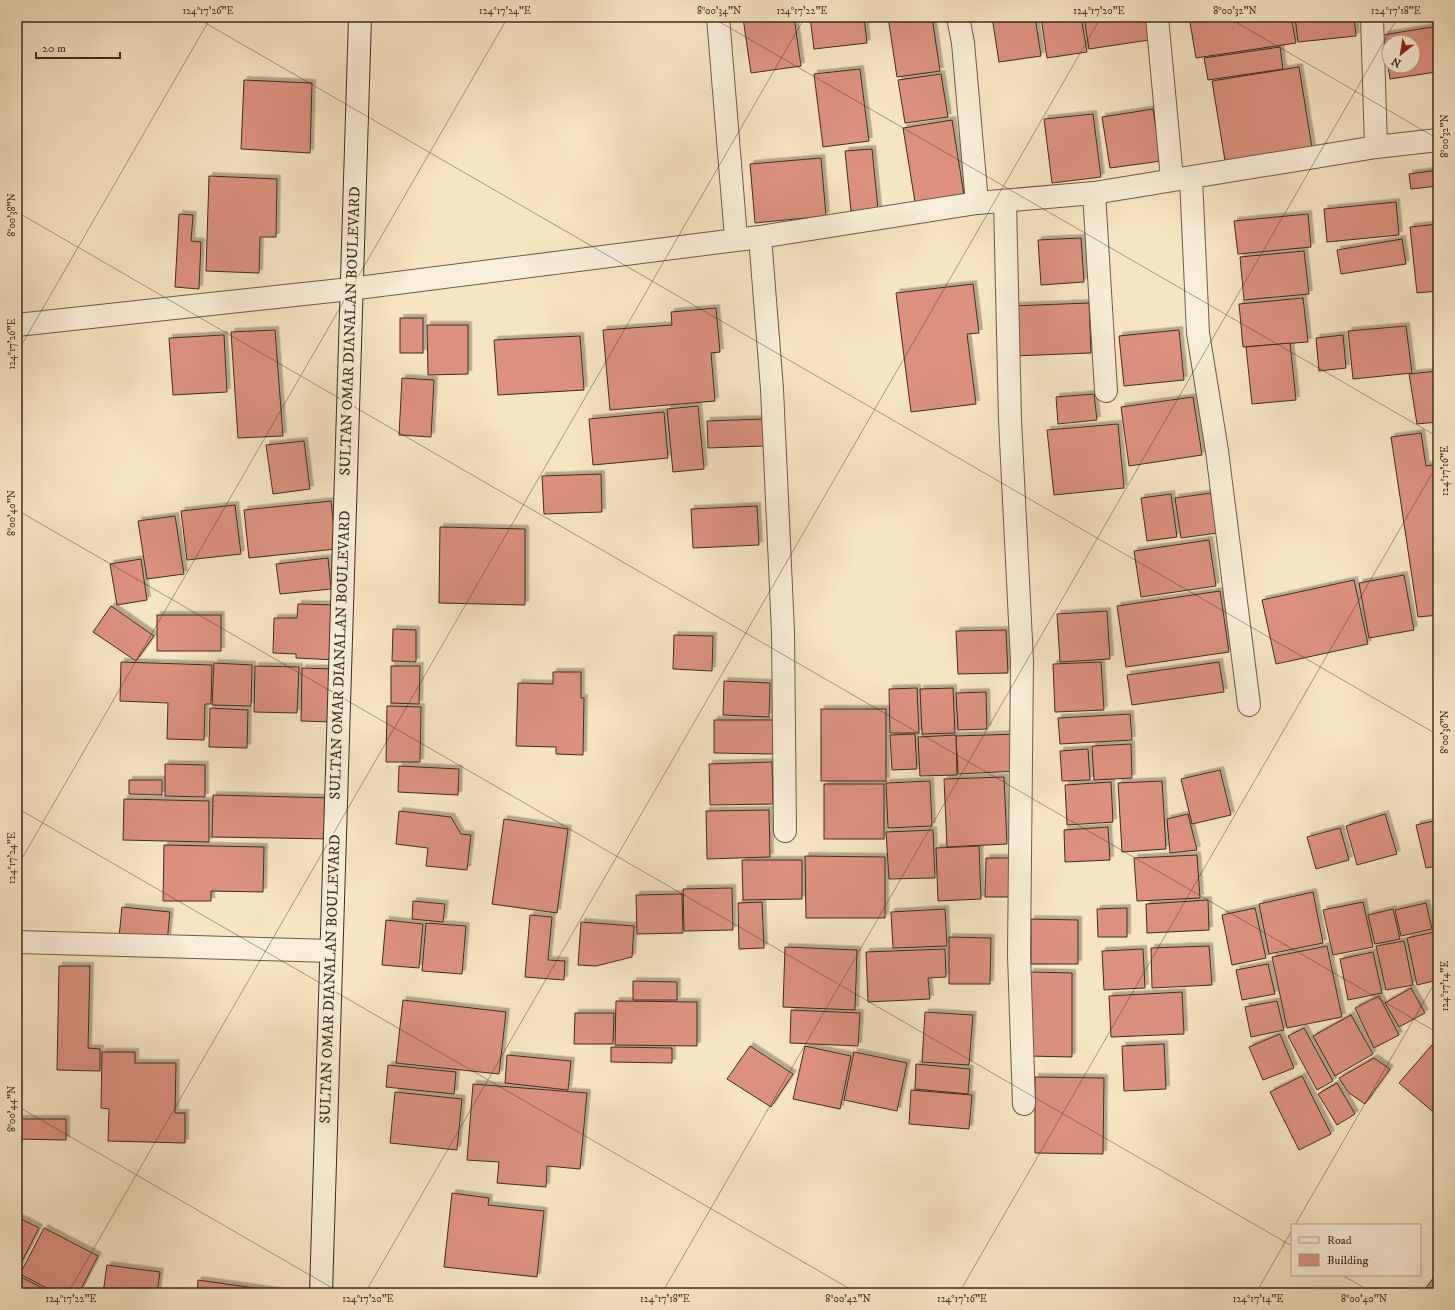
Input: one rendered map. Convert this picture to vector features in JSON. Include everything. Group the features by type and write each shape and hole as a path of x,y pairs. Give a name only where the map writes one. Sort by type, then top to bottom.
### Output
{"street":[{"name":"SULTAN OMAR DIANALAN BOULEVARD","path":"321,1293 350,289 360,17"},
{"path":"718,17 736,238"},
{"path":"958,17 963,43 977,203"},
{"path":"1157,17 1182,179 1198,333 1217,451 1249,705"},
{"path":"1372,18 1376,147"},
{"path":"17,325 350,289 736,238 760,237 977,203 1094,193 1376,147 1438,140"},
{"path":"1094,193 1106,391"},
{"path":"1005,201 1010,420 1022,661 1019,955 1024,1104"},
{"path":"760,237 772,389 783,624 785,831"},
{"path":"17,942 331,951"}],"building":[{"path":"794,17 801,66 751,73 743,18"},
{"path":"810,17 864,17 867,43 814,49"},
{"path":"888,17 932,17 940,71 897,77"},
{"path":"992,17 1035,17 1041,56 999,62"},
{"path":"1041,17 1081,17 1087,52 1047,58"},
{"path":"1084,17 1145,17 1149,40 1089,49"},
{"path":"1189,17 1291,17 1296,43 1196,58"},
{"path":"1295,17 1354,17 1356,36 1298,42"},
{"path":"1438,26 1438,83 1436,72 1390,79 1389,74 1421,74 1421,34 1389,34"},
{"path":"1280,47 1283,69 1208,80 1204,58"},
{"path":"1299,67 1312,148 1225,161 1212,81"},
{"path":"860,69 869,141 823,147 814,74"},
{"path":"941,74 948,117 905,123 898,80"},
{"path":"244,80 312,83 310,153 241,149"},
{"path":"1153,109 1161,161 1110,168 1102,117"},
{"path":"1093,114 1101,177 1052,183 1044,119"},
{"path":"952,120 964,195 915,202 903,128"},
{"path":"872,149 878,209 851,211 845,151"},
{"path":"821,158 826,216 755,223 750,164"},
{"path":"1438,170 1438,186 1411,189 1409,174"},
{"path":"209,176 277,179 276,237 260,237 259,273 206,271"},
{"path":"1396,202 1399,235 1327,242 1324,209"},
{"path":"179,214 193,215 191,241 201,242 199,289 175,287"},
{"path":"1308,214 1311,247 1238,254 1234,221"},
{"path":"1438,224 1438,291 1417,293 1410,227"},
{"path":"1081,238 1084,282 1041,285 1038,240"},
{"path":"1402,239 1406,264 1341,274 1337,250"},
{"path":"1304,251 1309,294 1244,300 1240,257"},
{"path":"973,284 979,333 967,334 976,404 911,412 896,293"},
{"path":"1303,298 1308,342 1243,347 1239,304"},
{"path":"1089,303 1091,353 1013,356 1011,306"},
{"path":"716,308 720,352 711,353 715,401 610,410 603,330 672,325 671,312"},
{"path":"400,318 423,318 423,353 400,353"},
{"path":"427,325 468,325 468,374 428,375"},
{"path":"1406,326 1412,373 1353,379 1348,331"},
{"path":"275,330 283,436 238,438 231,332"},
{"path":"1179,330 1184,380 1124,386 1119,336"},
{"path":"224,335 227,392 173,395 169,338"},
{"path":"1343,335 1346,368 1319,371 1316,338"},
{"path":"580,336 584,390 498,395 494,340"},
{"path":"1290,343 1296,400 1252,404 1246,347"},
{"path":"1438,371 1438,422 1417,424 1409,374"},
{"path":"402,378 434,380 431,437 399,435"},
{"path":"1094,394 1097,420 1058,424 1056,397"},
{"path":"1193,397 1202,455 1129,466 1121,407"},
{"path":"698,406 704,469 673,472 667,409"},
{"path":"664,412 668,458 593,465 589,419"},
{"path":"763,419 764,446 708,448 707,421"},
{"path":"1118,424 1124,488 1054,495 1047,430"},
{"path":"1421,433 1426,466 1438,464 1438,615 1418,617 1391,437"},
{"path":"304,441 310,489 273,494 266,445"},
{"path":"601,474 602,512 544,514 542,476"},
{"path":"1211,493 1217,533 1181,538 1175,498"},
{"path":"1171,494 1177,537 1147,541 1141,498"},
{"path":"331,501 336,549 249,558 244,510"},
{"path":"235,505 241,554 187,560 181,511"},
{"path":"757,506 759,545 693,548 691,509"},
{"path":"175,516 184,574 147,579 138,521"},
{"path":"440,527 525,529 525,605 439,603"},
{"path":"1209,540 1216,586 1141,597 1134,551"},
{"path":"328,558 331,589 280,594 276,564"},
{"path":"141,559 147,600 117,605 110,564"},
{"path":"1404,575 1414,630 1369,638 1359,583"},
{"path":"1354,580 1368,644 1276,664 1262,600"},
{"path":"1220,591 1229,652 1126,667 1117,606"},
{"path":"298,604 338,605 336,660 296,658 296,654 273,653 274,618 297,618"},
{"path":"111,606 154,636 136,661 93,632"},
{"path":"1107,611 1110,659 1060,662 1057,614"},
{"path":"157,615 221,615 221,651 157,651"},
{"path":"393,629 416,630 416,662 392,661"},
{"path":"1006,630 1008,673 958,674 956,631"},
{"path":"674,635 713,636 712,671 673,669"},
{"path":"121,662 212,665 211,704 205,704 204,740 167,739 168,703 120,701"},
{"path":"1101,662 1104,710 1055,712 1053,664"},
{"path":"1219,662 1224,692 1132,705 1127,675"},
{"path":"214,663 252,665 251,706 212,705"},
{"path":"255,666 299,667 297,713 254,712"},
{"path":"391,666 420,666 419,704 391,703"},
{"path":"302,668 333,669 332,722 301,721"},
{"path":"553,672 581,672 581,698 584,698 583,755 556,754 556,747 516,746 518,683 553,684"},
{"path":"724,681 770,683 769,717 723,715"},
{"path":"917,688 919,733 890,733 889,689"},
{"path":"953,688 955,733 922,734 920,689"},
{"path":"986,692 987,729 958,730 956,693"},
{"path":"387,706 421,707 420,762 386,762"},
{"path":"210,708 248,710 247,748 209,747"},
{"path":"821,709 886,709 886,781 821,781"},
{"path":"1130,714 1132,740 1060,744 1058,718"},
{"path":"714,720 773,720 773,754 714,753"},
{"path":"915,734 917,769 892,770 890,735"},
{"path":"1019,734 1018,771 958,774 956,736"},
{"path":"956,735 957,775 920,776 918,737"},
{"path":"1131,744 1132,778 1094,780 1092,746"},
{"path":"1088,749 1090,780 1062,781 1060,751"},
{"path":"772,762 773,804 710,805 709,764"},
{"path":"165,764 205,765 205,797 165,796"},
{"path":"399,766 459,769 458,795 398,792"},
{"path":"1220,770 1231,815 1192,824 1181,779"},
{"path":"1004,777 1007,844 947,847 944,779"},
{"path":"129,780 162,780 162,795 129,794"},
{"path":"930,781 932,826 888,828 886,783"},
{"path":"1162,781 1166,849 1122,852 1118,783"},
{"path":"1111,782 1113,822 1067,825 1065,785"},
{"path":"824,784 884,784 884,839 824,839"},
{"path":"213,795 334,798 334,839 212,837"},
{"path":"124,799 209,801 209,842 123,840"},
{"path":"769,810 770,857 707,859 706,811"},
{"path":"399,811 451,817 461,834 471,835 467,870 426,866 428,848 396,844"},
{"path":"1188,814 1197,850 1170,853 1167,819"},
{"path":"1385,814 1397,854 1357,865 1346,826"},
{"path":"504,819 568,829 557,913 492,904"},
{"path":"1438,820 1438,866 1426,868 1416,825"},
{"path":"1108,827 1110,860 1065,862 1064,830"},
{"path":"1340,828 1349,860 1316,869 1307,837"},
{"path":"933,830 935,878 889,879 886,832"},
{"path":"164,845 264,847 263,892 211,891 211,901 163,901"},
{"path":"979,846 981,899 938,901 936,848"},
{"path":"1197,855 1200,898 1137,901 1134,858"},
{"path":"805,856 885,857 885,918 806,918"},
{"path":"986,858 1017,858 1016,897 985,897"},
{"path":"742,860 802,860 802,899 743,900"},
{"path":"732,888 733,930 684,931 683,889"},
{"path":"1313,892 1323,943 1269,954 1259,904"},
{"path":"682,894 683,933 637,934 636,895"},
{"path":"1208,900 1209,930 1147,933 1146,904"},
{"path":"413,901 445,904 443,922 412,919"},
{"path":"762,902 764,948 739,949 738,903"},
{"path":"1363,902 1373,947 1333,955 1323,910"},
{"path":"1426,903 1432,929 1401,936 1395,910"},
{"path":"122,907 170,912 167,942 119,937"},
{"path":"1127,908 1127,937 1098,937 1097,909"},
{"path":"1255,908 1266,958 1232,965 1222,915"},
{"path":"945,909 947,946 893,948 891,912"},
{"path":"1393,909 1400,939 1375,944 1368,915"},
{"path":"530,915 552,917 548,960 565,961 564,980 525,977"},
{"path":"1031,919 1078,920 1078,964 1031,964"},
{"path":"386,920 423,924 419,968 382,965"},
{"path":"581,922 634,926 632,957 596,966 578,965"},
{"path":"426,923 466,926 462,974 422,971"},
{"path":"1434,932 1438,952 1438,980 1417,985 1407,938"},
{"path":"949,937 991,938 990,984 949,984"},
{"path":"1404,941 1413,985 1386,990 1376,946"},
{"path":"1209,946 1212,985 1152,988 1151,948"},
{"path":"1327,946 1342,1017 1287,1028 1272,957"},
{"path":"785,947 857,950 855,1010 783,1007"},
{"path":"945,949 946,977 928,978 930,999 868,1002 866,952"},
{"path":"1143,949 1145,988 1104,990 1102,951"},
{"path":"1373,952 1382,993 1348,1000 1340,959"},
{"path":"1268,964 1275,994 1242,1000 1236,970"},
{"path":"59,966 90,966 88,1048 100,1049 100,1071 57,1070"},
{"path":"1030,972 1072,973 1072,1057 1029,1056"},
{"path":"633,981 677,982 677,1000 633,1000"},
{"path":"1411,988 1425,1013 1399,1027 1385,1003"},
{"path":"1182,992 1184,1034 1111,1037 1109,996"},
{"path":"1379,996 1399,1035 1374,1048 1355,1008"},
{"path":"403,1000 506,1012 499,1074 396,1063"},
{"path":"616,1001 697,1002 697,1046 615,1045"},
{"path":"1277,1001 1284,1030 1251,1037 1245,1007"},
{"path":"791,1010 860,1013 858,1046 790,1043"},
{"path":"925,1012 973,1015 969,1065 922,1062"},
{"path":"575,1013 614,1013 613,1044 574,1044"},
{"path":"1351,1015 1373,1054 1335,1076 1313,1036"},
{"path":"1304,1028 1333,1081 1317,1090 1288,1036"},
{"path":"1280,1034 1294,1068 1263,1080 1249,1047"},
{"path":"1438,1038 1438,1116 1399,1083"},
{"path":"1164,1044 1166,1089 1124,1091 1122,1046"},
{"path":"750,1046 793,1074 771,1107 727,1079"},
{"path":"805,1046 851,1056 840,1109 793,1099"},
{"path":"611,1047 672,1048 672,1063 611,1062"},
{"path":"102,1052 135,1052 135,1063 176,1063 175,1113 185,1113 185,1143 108,1141 109,1109 101,1108"},
{"path":"854,1052 907,1063 897,1111 844,1100"},
{"path":"507,1055 571,1061 568,1090 505,1083"},
{"path":"1374,1058 1390,1069 1365,1104 1349,1093 1339,1078"},
{"path":"916,1064 970,1069 968,1094 915,1089"},
{"path":"388,1065 456,1072 454,1094 386,1087"},
{"path":"1302,1076 1331,1134 1299,1150 1270,1092"},
{"path":"1035,1077 1104,1078 1103,1154 1035,1153"},
{"path":"1337,1083 1355,1114 1337,1125 1318,1094"},
{"path":"473,1084 587,1093 580,1169 547,1166 546,1187 497,1183 499,1162 467,1160"},
{"path":"911,1090 972,1095 969,1129 909,1124"},
{"path":"395,1092 462,1099 457,1150 390,1143"},
{"path":"17,1119 66,1119 66,1140 17,1139"},
{"path":"452,1193 489,1198 488,1205 544,1211 537,1277 444,1267"},
{"path":"17,1217 39,1228 17,1271"},
{"path":"44,1228 98,1256 79,1293 56,1293 20,1274"},
{"path":"107,1265 160,1272 157,1293 103,1293"},
{"path":"19,1276 52,1293 17,1293 17,1280"},
{"path":"1434,1277 1438,1280 1438,1293 1422,1293"},
{"path":"198,1280 283,1292 197,1293"}]}
